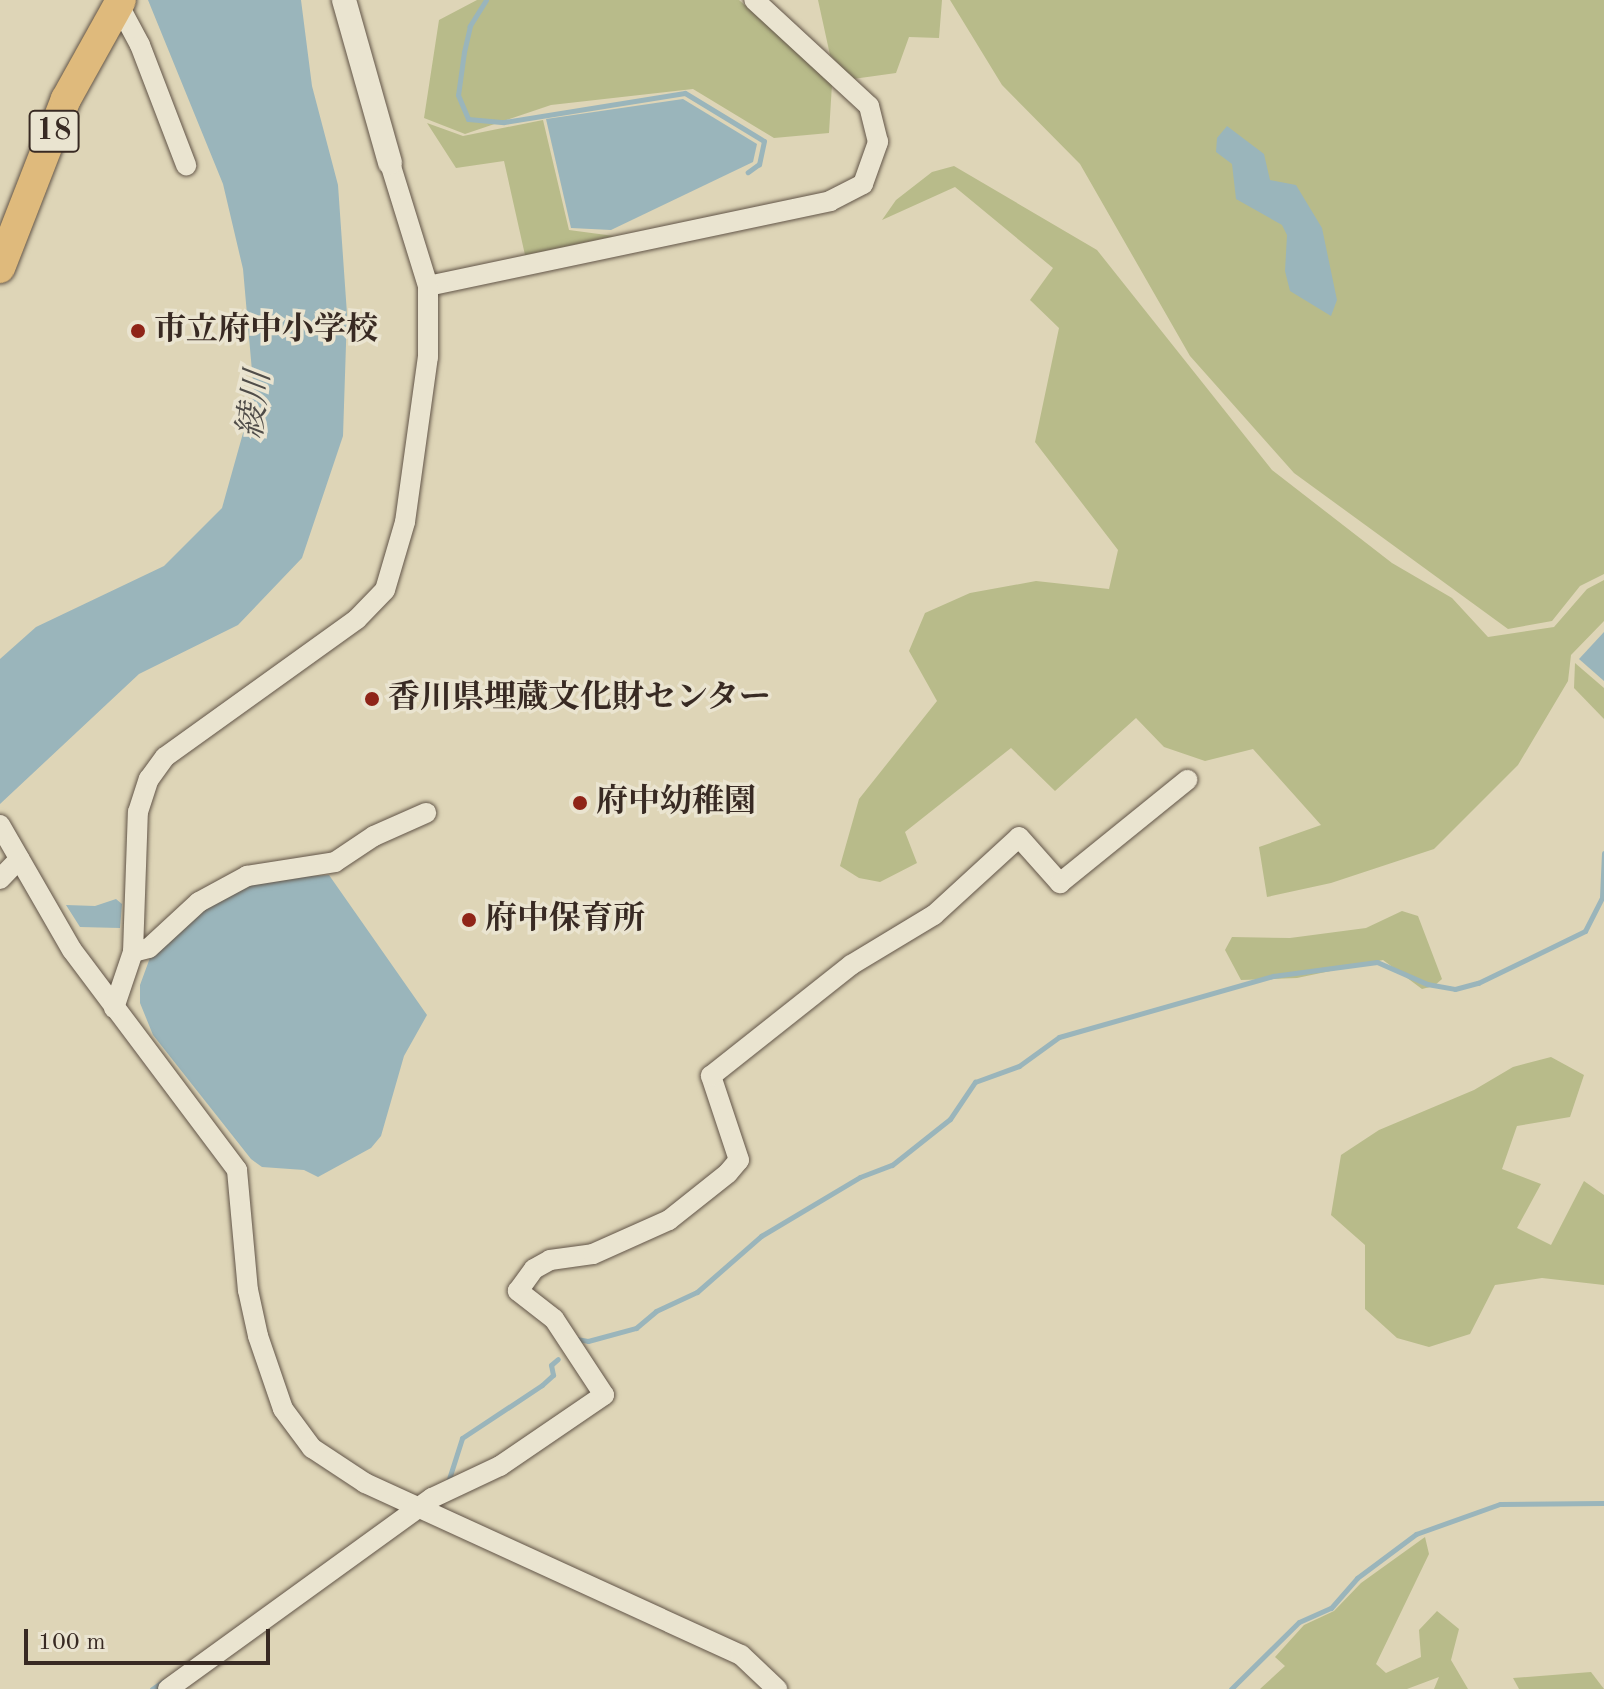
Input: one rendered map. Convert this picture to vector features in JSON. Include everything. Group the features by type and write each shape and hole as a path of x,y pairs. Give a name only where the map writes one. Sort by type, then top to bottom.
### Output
{"main road":[{"name":"18","path":"0,268 66,99 118,1"}],"street":[{"path":"114,1008 133,952 138,812 149,779 165,757 357,619 385,590 407,507 428,357 428,286 344,0"},
{"path":"428,286 830,201 863,184 878,142 869,106 754,0"},
{"path":"118,1 140,45 186,165"},
{"path":"168,1689 419,1508 500,1466 604,1395 554,1319 518,1291 534,1269 550,1260 593,1254 669,1220 728,1173 739,1160 711,1076 851,965 934,915 1019,837 1060,883 1187,780"},
{"path":"133,952 149,948 199,902 247,876 279,868 321,867 426,813"},
{"path":"9,842 72,950 237,1170 248,1290 258,1336 283,1409 296,1431 333,1467 741,1655 777,1689"},
{"path":"0,879 9,842"}],"green space":[{"path":"477,0 739,0 832,84 829,133 774,138 693,89 551,105 465,134 424,118 439,20"},
{"path":"818,0 942,0 939,38 909,37 896,73 853,79 830,55"},
{"path":"950,0 1604,0 1604,574 1580,586 1552,621 1508,629 1294,473 1190,356 1080,164 1002,85"},
{"path":"543,120 569,230 614,236 525,255 504,161 456,168 427,123 463,136"},
{"path":"954,166 1097,250 1272,470 1392,563 1452,598 1488,637 1554,627 1587,589 1604,580 1604,621 1571,655 1568,681 1518,765 1434,849 1331,883 1267,897 1259,847 1321,825 1253,749 1205,761 1164,747 1136,718 1055,791 1011,748 905,832 917,863 880,882 859,878 840,866 859,799 937,701 909,651 925,613 970,593 1036,581 1109,589 1118,550 1035,442 1059,328 1030,300 1053,268 955,187 882,220 896,200 932,172"},
{"path":"1575,663 1604,688 1604,719 1574,688"},
{"path":"1402,911 1418,916 1442,979 1434,986 1422,989 1383,960 1297,978 1241,980 1225,950 1232,937 1290,938 1366,928"},
{"path":"1551,1057 1584,1075 1570,1117 1517,1126 1502,1169 1541,1184 1517,1228 1551,1245 1584,1181 1604,1195 1604,1285 1542,1278 1495,1285 1470,1334 1429,1347 1397,1338 1365,1309 1365,1245 1331,1215 1341,1155 1379,1130 1474,1090 1513,1067"},
{"path":"1425,1537 1429,1554 1376,1664 1386,1673 1421,1657 1419,1630 1437,1611 1459,1629 1451,1660 1468,1689 1434,1689 1439,1677 1407,1689 1260,1689 1285,1666 1275,1657 1304,1625 1334,1611 1361,1583"},
{"path":"1591,1672 1604,1689 1519,1689 1513,1678"}],"water":[{"name":"綾川","path":"148,0 301,0 312,86 338,185 347,314 343,436 302,558 238,625 139,674 0,804 0,659 36,627 164,566 222,508 254,394 243,269 223,184"},
{"path":"683,99 757,144 753,162 611,230 571,228 546,119"},
{"path":"1227,126 1264,154 1270,180 1296,185 1322,228 1337,300 1331,316 1290,291 1285,271 1287,235 1282,225 1236,199 1232,164 1216,152 1217,138"},
{"path":"1604,632 1604,681 1579,659"},
{"path":"329,875 427,1015 404,1056 381,1136 371,1148 318,1177 304,1170 262,1167 251,1159 153,1035 140,1003 140,985 151,955 199,910 264,879"},
{"path":"116,899 122,904 120,928 80,927 66,905 95,906"}],"waterway":[{"path":"486,0 470,26 464,52 458,95 468,119 504,122 685,93 764,141 759,164 748,172"},
{"path":"576,1339 588,1341 636,1328 656,1311 697,1292 761,1236 860,1177 892,1165 950,1119 975,1082 1019,1066 1059,1037 1273,976 1377,962 1427,984 1455,989 1478,983 1585,931 1602,897 1604,853"},
{"path":"448,1482 462,1438 542,1385 553,1375 551,1365 558,1359"},
{"path":"1231,1689 1299,1622 1331,1608 1357,1578 1416,1534 1500,1504 1604,1503"},
{"path":"152,1689 164,1681"}],"place":[{"name":"市立府中小学校","path":"138,331"},
{"name":"香川県埋蔵文化財センター","path":"372,699"},
{"name":"府中幼稚園","path":"580,803"},
{"name":"府中保育所","path":"469,920"}]}
